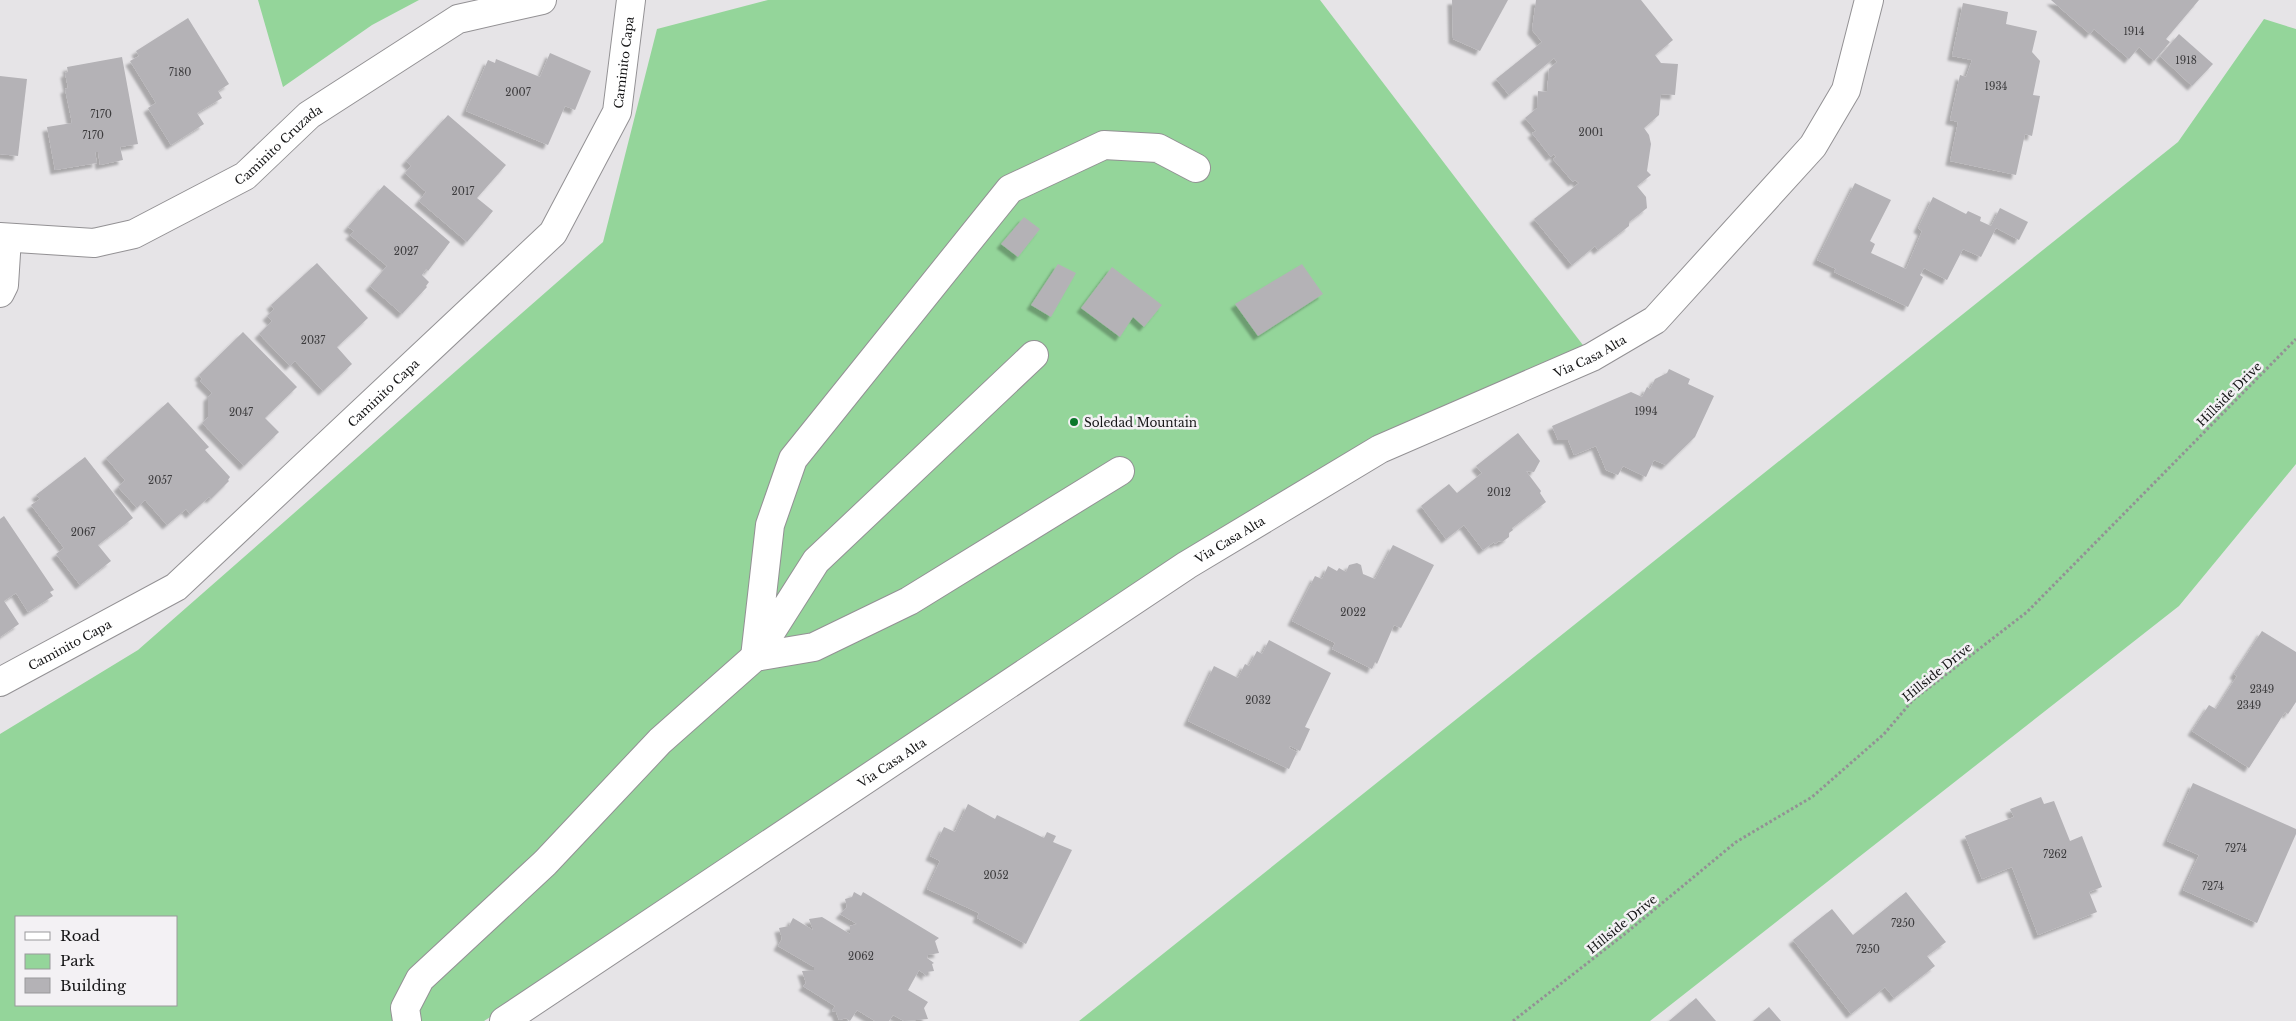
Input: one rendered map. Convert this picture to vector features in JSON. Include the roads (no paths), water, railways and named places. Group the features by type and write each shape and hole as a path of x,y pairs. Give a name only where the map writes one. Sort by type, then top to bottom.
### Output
{"street":[{"name":"Caminito Cruzada","path":"4,238 94,243 134,234 245,176 309,116 458,19 542,0"},
{"name":"Caminito Capa","path":"0,682 176,587 554,233 617,112 631,0"},
{"name":"Via Casa Alta","path":"504,1021 1187,565 1380,450 1592,357 1655,320 1813,146 1846,90 1870,0"},
{"path":"755,658 770,524 793,459 1010,189 1104,144 1158,148 1196,168"},
{"path":"0,293 4,285 4,238"},
{"path":"407,1021 405,1008 420,979 545,863 660,741 755,658 816,561 1034,355"},
{"path":"755,658 814,647 909,601 1120,471"}],"place":[{"name":"Soledad Mountain","path":"1074,422"}]}
